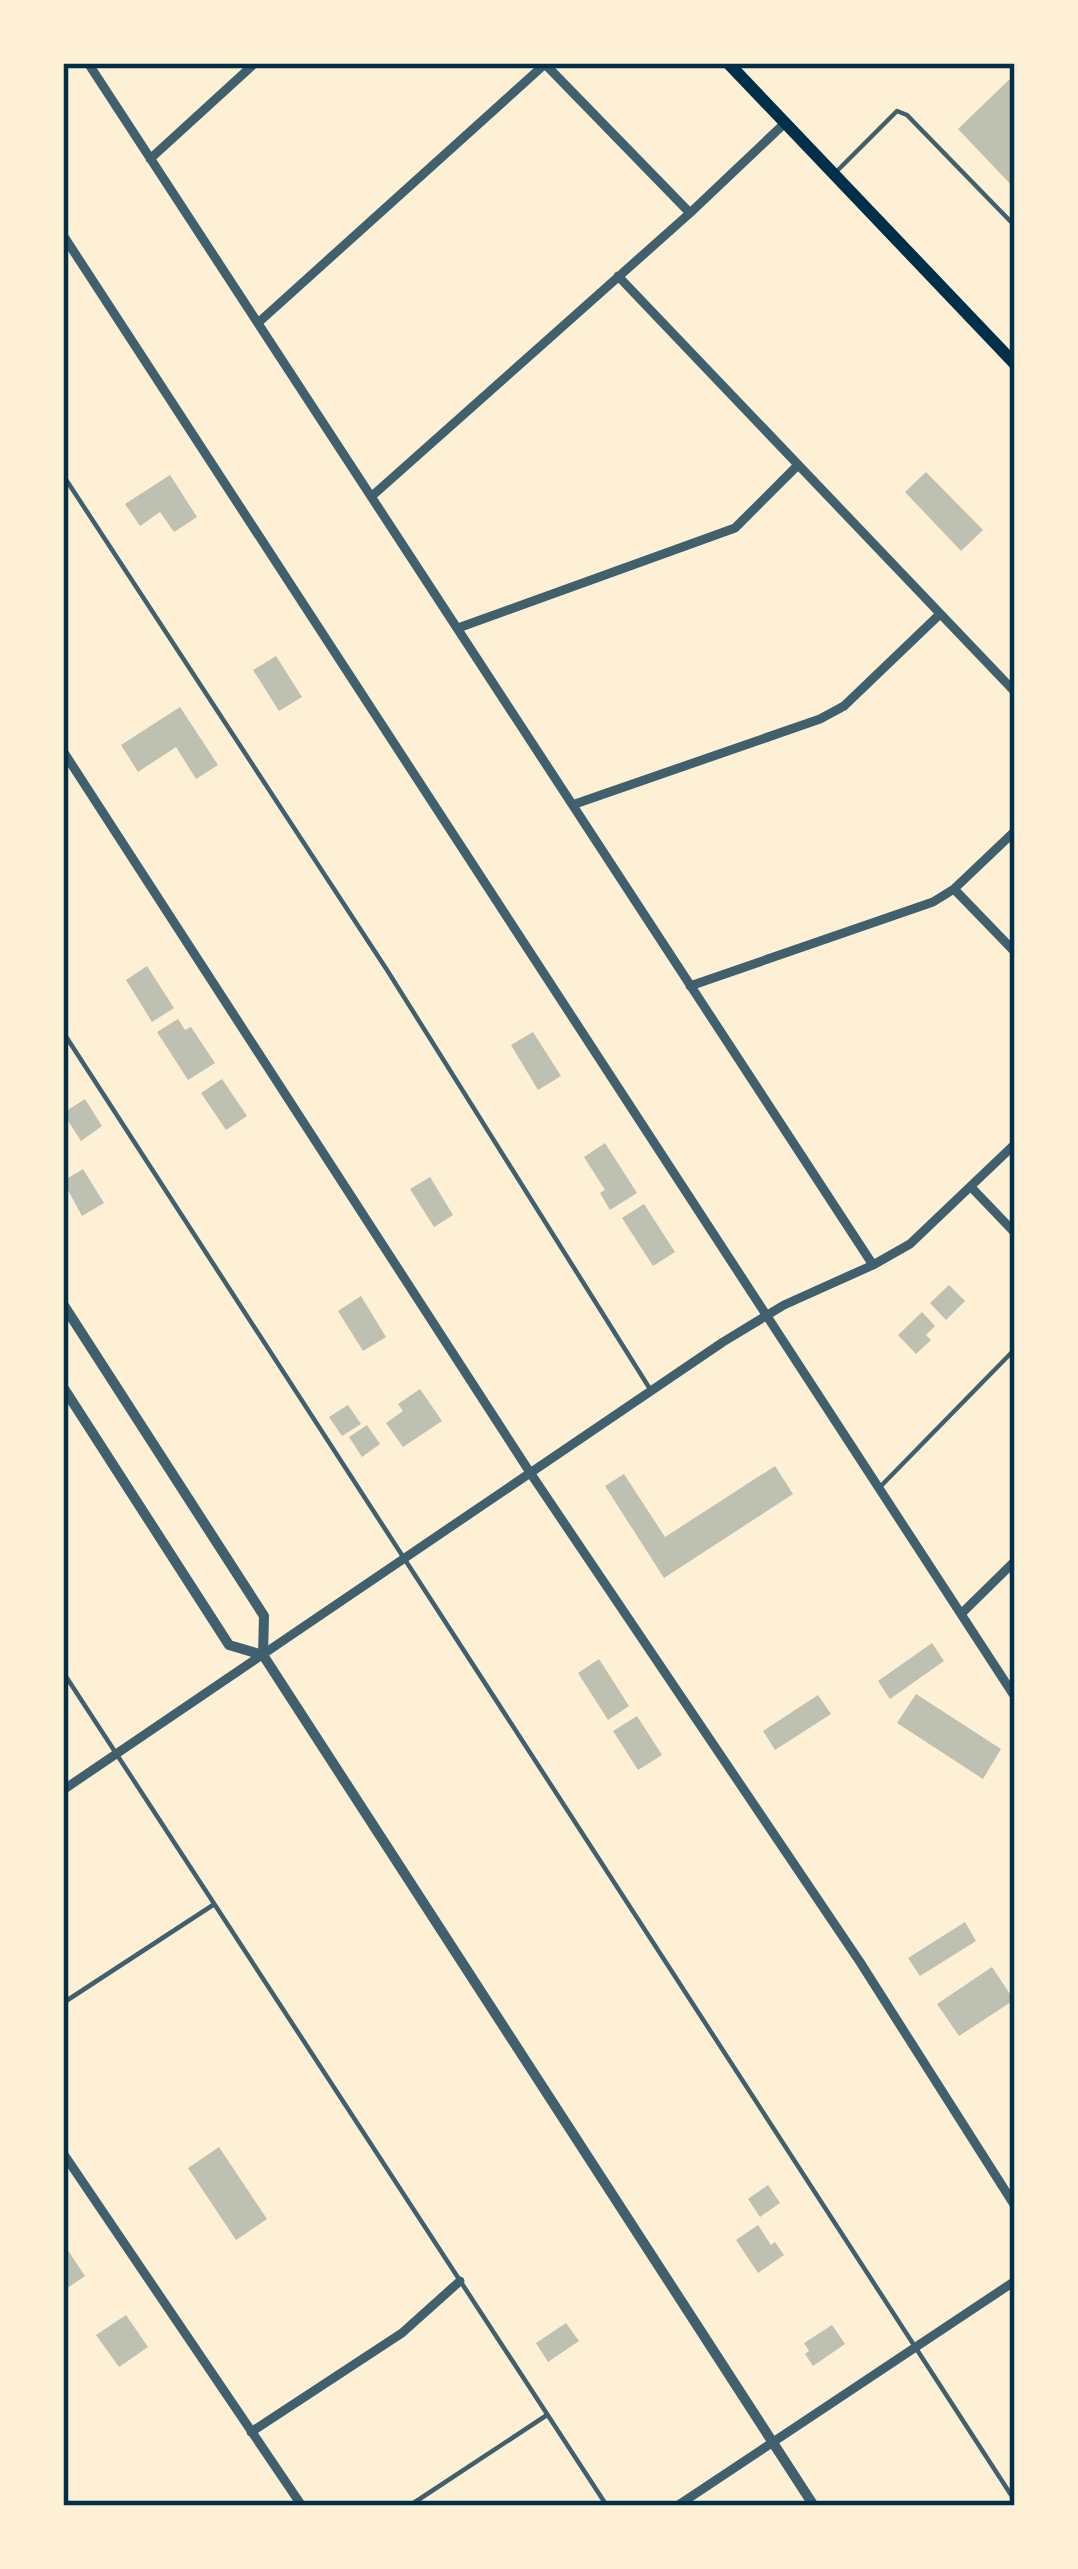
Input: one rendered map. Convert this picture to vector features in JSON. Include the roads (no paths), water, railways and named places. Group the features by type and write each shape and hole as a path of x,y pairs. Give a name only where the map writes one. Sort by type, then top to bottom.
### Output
{"main road":[{"path":"728,63 1015,364"}],"street":[{"path":"88,63 873,1265"},
{"path":"150,159 255,63"},
{"path":"259,322 545,63 690,213"},
{"path":"371,496 785,123"},
{"path":"63,236 1015,1697"},
{"path":"618,276 1015,692"},
{"path":"458,628 719,536 735,528 798,465"},
{"path":"575,804 844,706 940,614"},
{"path":"63,751 531,1474 860,1962 1015,2206"},
{"path":"690,986 933,902 954,890 1015,831"},
{"path":"954,890 1015,952"},
{"path":"63,1790 651,1390 766,1317 910,1244 1015,1144"},
{"path":"971,1187 1015,1233"},
{"path":"63,1304 264,1616 263,1655 814,2506"},
{"path":"63,1388 229,1645 263,1655"},
{"path":"961,1614 1015,1561"},
{"path":"63,2153 67,2169 302,2506"},
{"path":"251,2432 402,2333 460,2281"},
{"path":"677,2506 1015,2281"}],"lane":[{"path":"833,175 897,111 907,115 1015,226"},
{"path":"63,475 387,970 651,1390"},
{"path":"63,1033 1015,2501"},
{"path":"879,1488 1015,1349"},
{"path":"63,1672 607,2506"},
{"path":"63,2003 213,1906"},
{"path":"409,2506 548,2415"}]}
